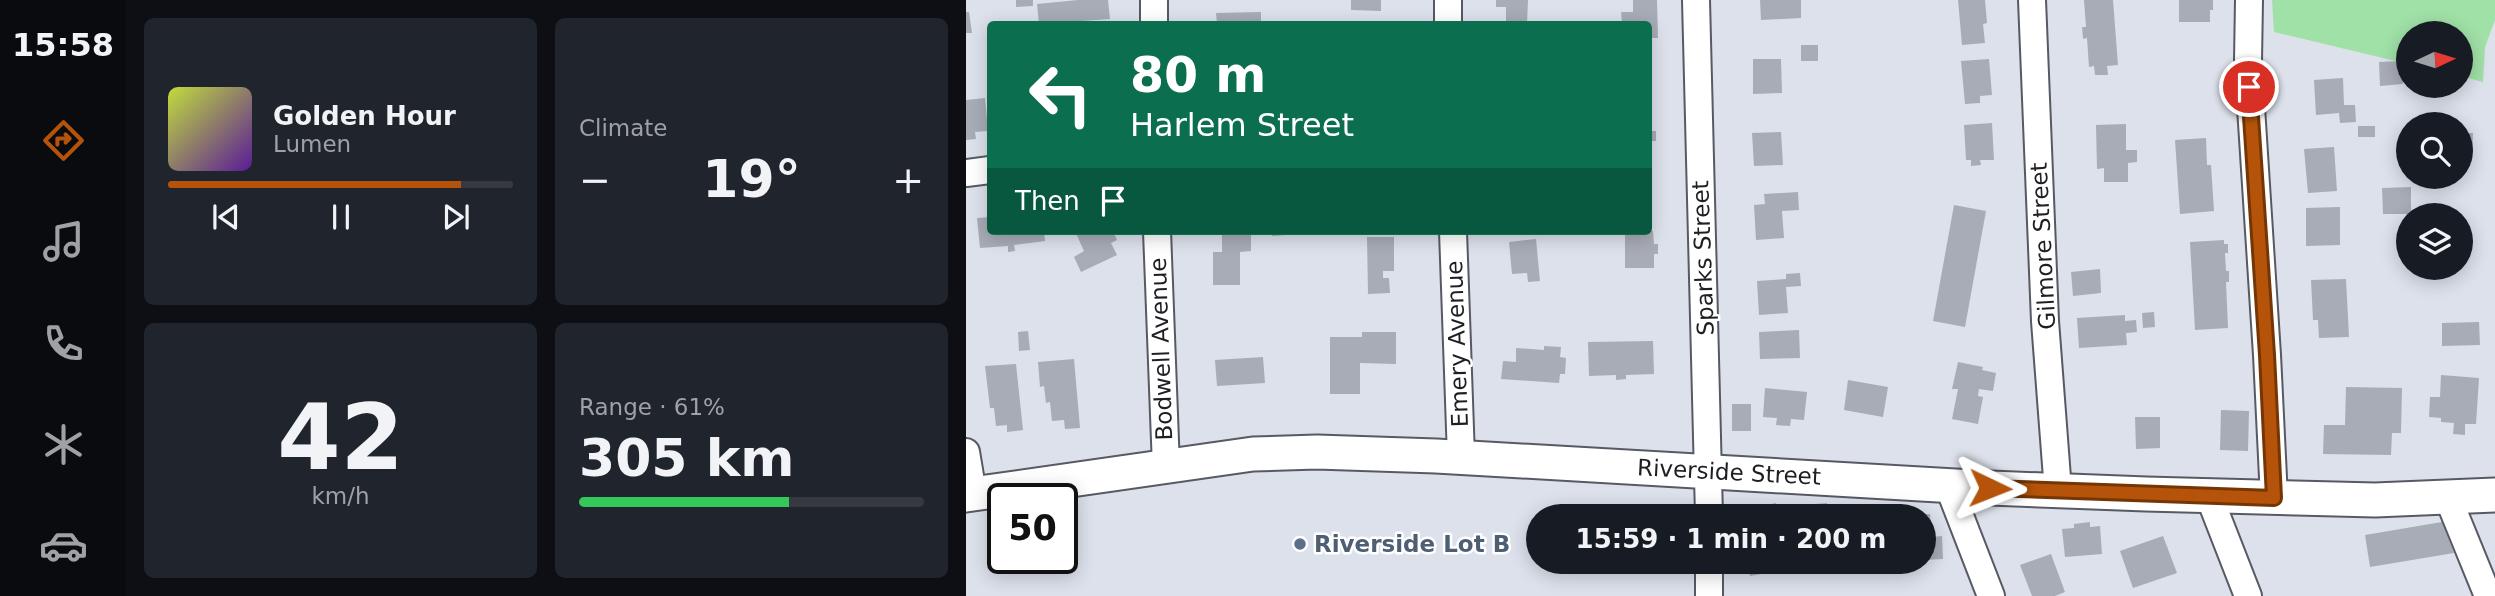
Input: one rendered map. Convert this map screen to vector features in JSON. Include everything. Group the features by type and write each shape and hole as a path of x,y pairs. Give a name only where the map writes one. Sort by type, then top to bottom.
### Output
{"main road":[{"name":"Riverside Street","path":"969,494 1253,454 1317,452 1461,457 2058,491 2274,498 2448,498 2495,495"}],"street":[{"path":"1153,0 1154,21"},
{"path":"1448,0 1448,21"},
{"name":"Sparks Street","path":"1696,0 1709,504"},
{"name":"Gilmore Street","path":"2032,0 2045,321 2058,491"},
{"path":"2249,0 2248,61 2274,498"},
{"path":"966,173 987,170"},
{"name":"Bodwell Avenue","path":"1157,235 1166,467"},
{"name":"Emery Avenue","path":"1453,235 1461,457"},
{"path":"966,452 969,494"},
{"path":"1948,485 1991,596"},
{"path":"2209,496 2248,596"},
{"path":"2448,498 2488,596"},
{"path":"1709,574 1710,594"}],"green space":[{"path":"2272,0 2495,0 2495,20 2485,47 2483,82 2473,79 2473,21 2396,21 2396,61 2274,32"}],"building":[{"path":"1016,0 1033,0 1033,6 1016,7"},
{"path":"1108,0 1110,19 1039,21 1037,4"},
{"path":"1351,0 1381,0 1381,11 1351,10"},
{"path":"1496,0 1528,0 1527,21 1506,21 1506,7 1496,7"},
{"path":"1633,0 1657,0 1658,38 1652,38 1652,21 1622,21 1621,12 1633,12"},
{"path":"1760,0 1801,0 1801,18 1761,20"},
{"path":"1958,0 1985,0 1985,43 1962,45"},
{"path":"2084,0 2113,0 2118,65 2107,66 2108,75 2095,75 2094,66 2089,67 2087,38 2083,39 2082,27 2086,27"},
{"path":"2179,0 2213,0 2210,22 2179,22"},
{"path":"966,12 969,12 972,33 966,33"},
{"path":"1261,12 1261,21 1217,21 1216,13"},
{"path":"1801,45 1818,45 1818,61 1801,61"},
{"path":"1753,59 1781,59 1782,93 1753,94"},
{"path":"1989,59 1992,95 1980,96 1980,103 1965,104 1961,61"},
{"path":"2396,61 2396,85 2380,86 2379,62"},
{"path":"2343,78 2344,105 2355,105 2356,122 2340,123 2339,113 2316,115 2314,80"},
{"path":"985,98 987,131 975,132 976,139 966,140 966,100"},
{"path":"1992,123 1994,160 1980,160 1981,165 1971,166 1971,160 1966,160 1964,125"},
{"path":"2126,124 2126,150 2137,150 2137,162 2128,163 2128,182 2104,182 2104,168 2097,169 2096,125"},
{"path":"2358,126 2375,126 2375,137 2358,137"},
{"path":"1652,131 1656,131 1656,141 1652,141"},
{"path":"1781,132 1783,165 1754,166 1752,133"},
{"path":"2206,138 2214,211 2180,214 2175,140"},
{"path":"2334,147 2337,191 2308,193 2304,149"},
{"path":"2382,188 2411,189 2411,203 2396,203 2396,214 2383,214"},
{"path":"1798,192 1799,210 1782,211 1784,238 1756,240 1754,205 1765,204 1764,194"},
{"path":"1954,205 1986,211 1965,327 1933,321"},
{"path":"2340,207 2340,245 2306,246 2306,208"},
{"path":"987,217 987,235 1044,235 1045,241 1014,245 1015,251 1008,252 1008,246 980,248 977,218"},
{"path":"1653,231 1654,244 1658,244 1658,254 1654,254 1654,268 1625,268 1625,235 1652,235"},
{"path":"1077,235 1115,235 1117,240 1111,243 1117,255 1081,272 1074,257 1084,251"},
{"path":"1222,235 1251,235 1251,251 1240,252 1240,285 1213,285 1213,252 1222,252"},
{"path":"1367,237 1394,237 1394,271 1383,271 1383,278 1389,278 1390,293 1368,294"},
{"path":"1536,239 1540,281 1528,282 1527,273 1512,274 1509,242"},
{"path":"2224,240 2224,244 2228,244 2228,253 2225,253 2226,271 2229,271 2229,282 2226,282 2228,328 2195,330 2190,242"},
{"path":"2100,269 2101,293 2073,296 2071,272"},
{"path":"1800,273 1801,286 1786,287 1788,313 1759,315 1757,281 1786,279 1786,274"},
{"path":"2346,279 2349,337 2319,338 2318,320 2313,320 2311,280"},
{"path":"2154,312 2155,327 2143,328 2142,313"},
{"path":"2125,315 2125,321 2136,320 2137,332 2126,333 2127,345 2079,348 2077,318"},
{"path":"2479,322 2480,345 2442,346 2442,323"},
{"path":"1799,330 1800,358 1760,359 1759,332"},
{"path":"1028,331 1030,350 1019,351 1018,332"},
{"path":"1362,332 1396,332 1396,364 1360,363 1360,394 1330,394 1330,337 1362,337"},
{"path":"1653,341 1654,374 1626,375 1626,379 1616,380 1616,375 1589,376 1588,342"},
{"path":"1544,346 1561,347 1560,357 1566,358 1565,374 1560,374 1559,383 1501,379 1503,361 1516,362 1516,348 1544,350"},
{"path":"1263,357 1265,383 1217,386 1215,360"},
{"path":"1074,359 1080,428 1065,429 1064,420 1052,421 1050,402 1046,403 1044,386 1040,387 1038,362"},
{"path":"1958,362 1983,367 1982,370 1996,373 1993,391 1979,389 1978,396 1983,397 1978,424 1952,419 1958,389 1952,389"},
{"path":"1016,364 1023,430 1007,432 1007,425 996,426 994,408 990,408 985,366"},
{"path":"2441,375 2479,378 2476,424 2465,424 2465,435 2453,434 2454,423 2429,417 2430,397 2440,397"},
{"path":"1848,380 1888,387 1883,417 1844,410"},
{"path":"2346,387 2402,388 2401,433 2392,433 2391,455 2323,454 2324,425 2345,425"},
{"path":"1765,388 1807,392 1804,420 1791,419 1790,426 1776,425 1777,418 1763,417"},
{"path":"1732,404 1751,404 1751,431 1732,431"},
{"path":"2221,410 2249,411 2248,451 2220,450"},
{"path":"2135,417 2160,417 2160,448 2136,449"},
{"path":"2090,522 2090,527 2100,526 2102,554 2065,557 2062,529"},
{"path":"2442,522 2454,553 2370,567 2365,535"},
{"path":"1942,536 1943,559 1936,559 1936,537"},
{"path":"2163,536 2177,573 2133,588 2120,551"},
{"path":"2051,554 2065,592 2055,596 2032,596 2020,565"}],"place":[{"name":"Riverside Lot B","path":"1300,544"}],"route":[{"path":"1990,488 2274,498 2249,87"}]}
